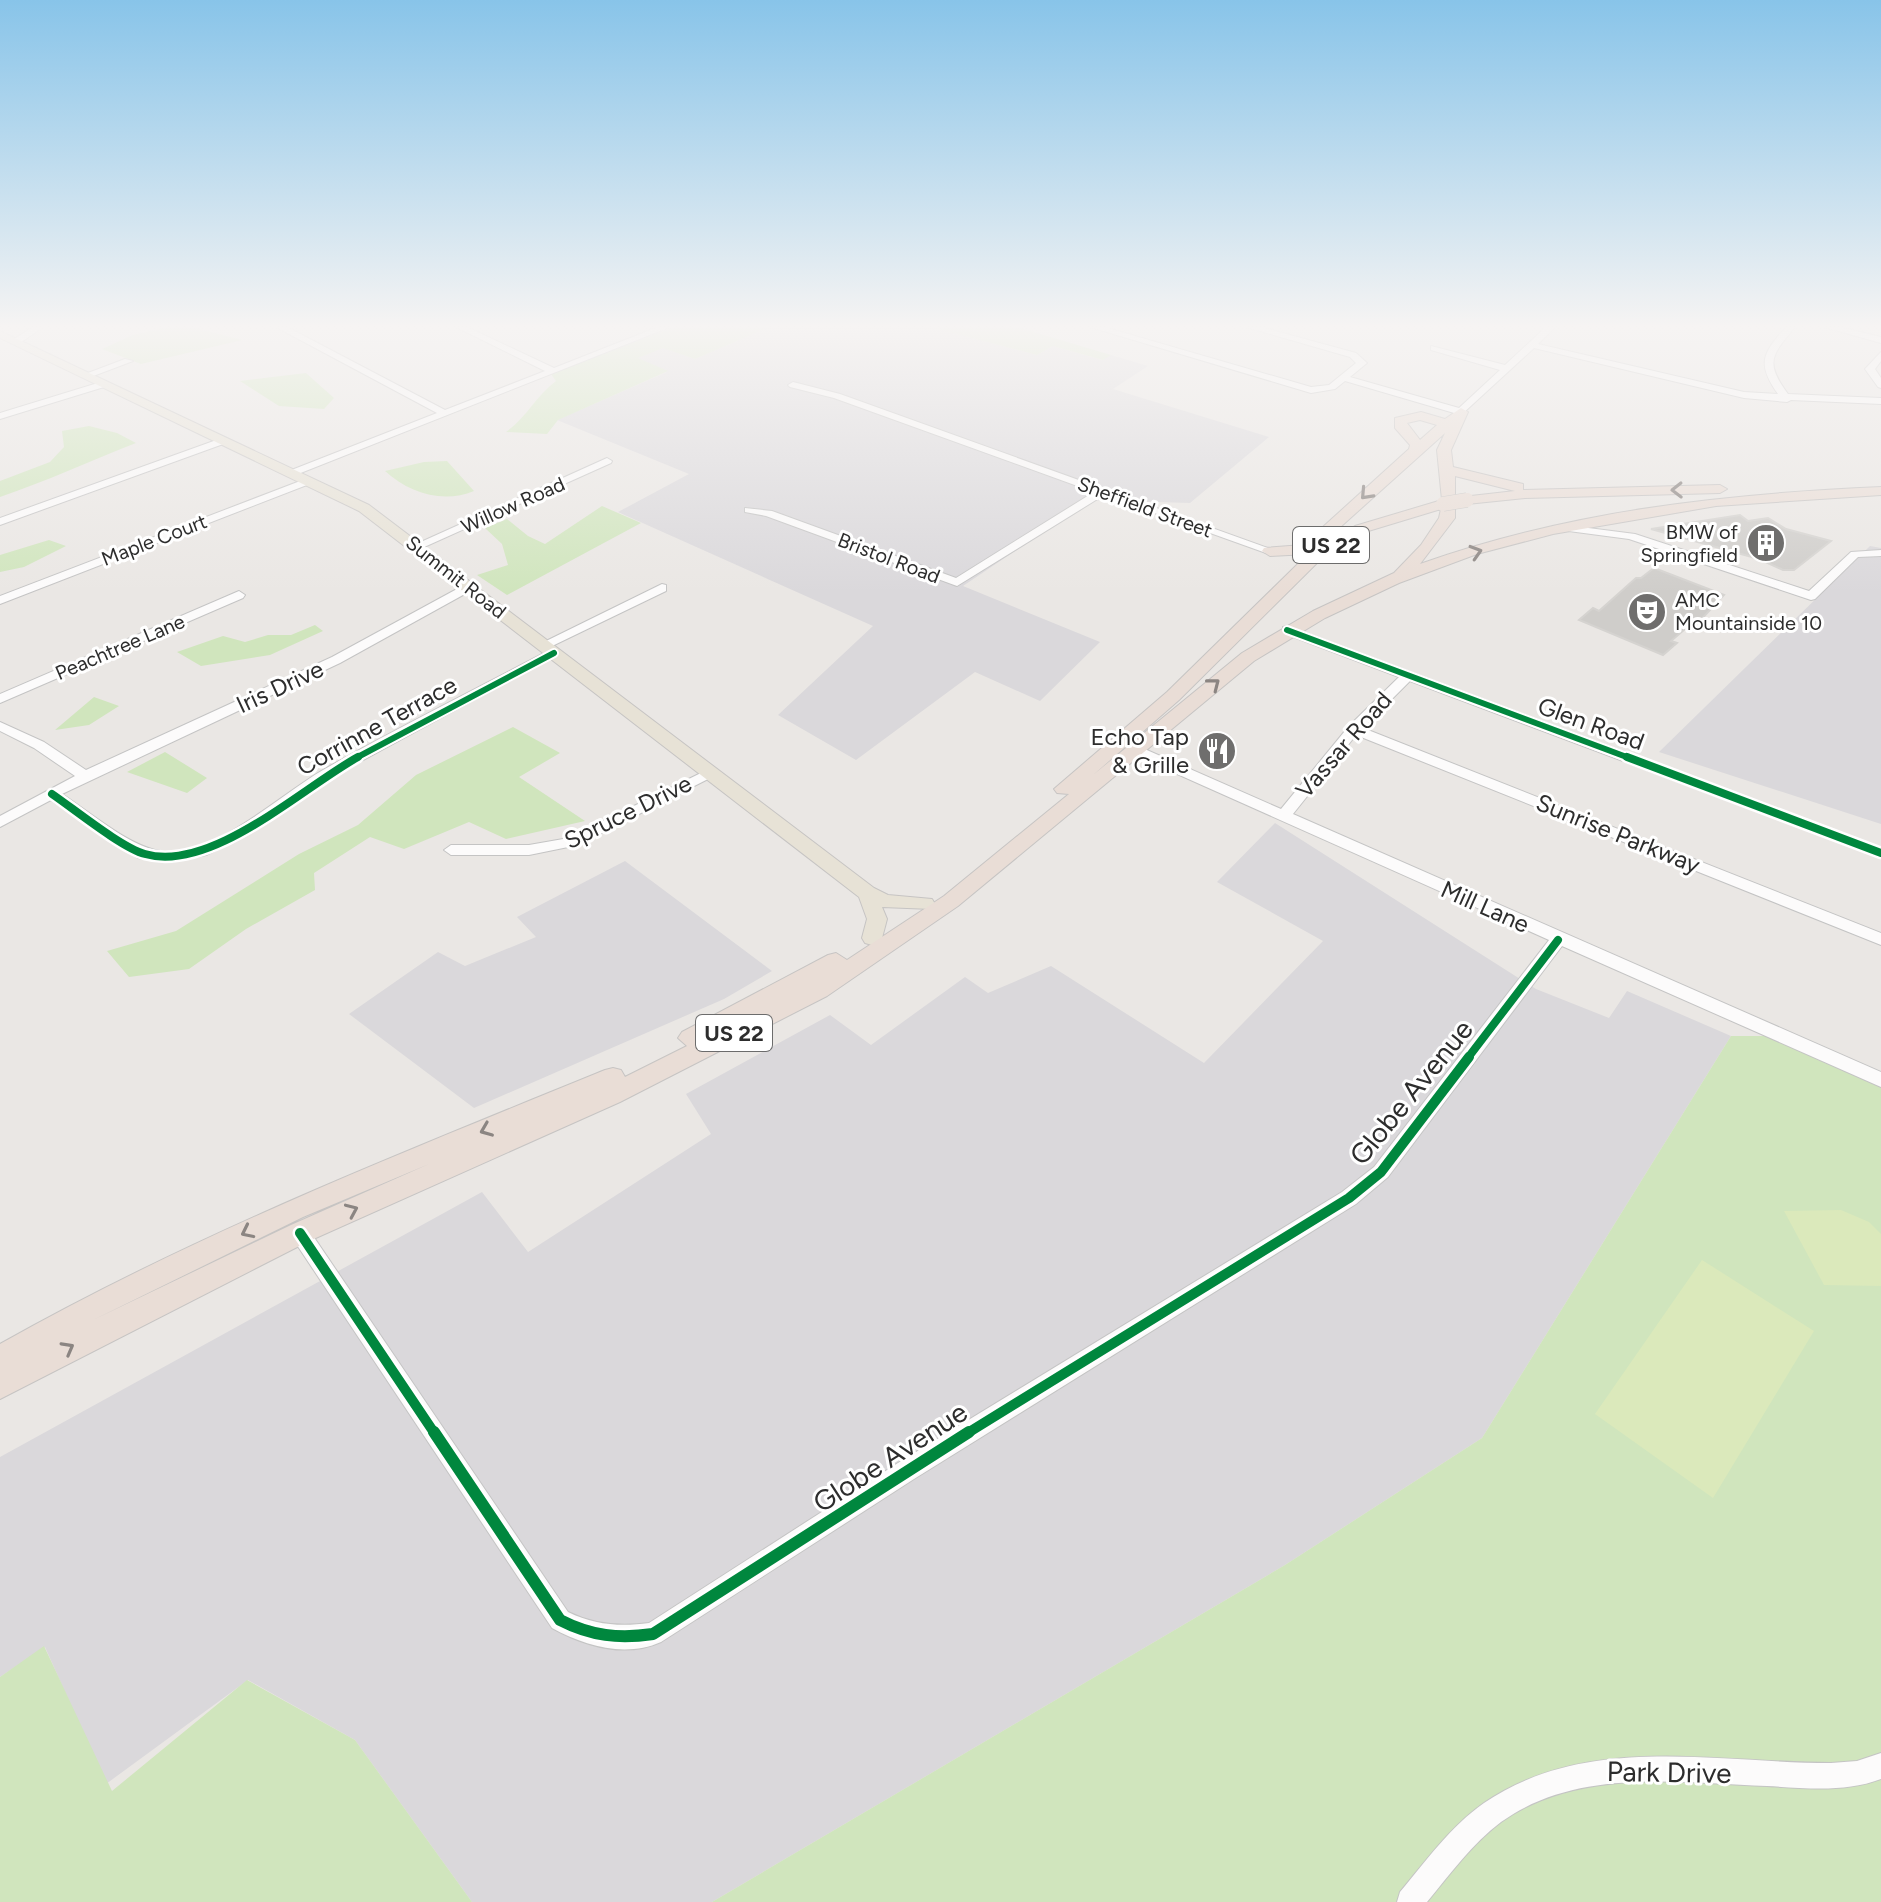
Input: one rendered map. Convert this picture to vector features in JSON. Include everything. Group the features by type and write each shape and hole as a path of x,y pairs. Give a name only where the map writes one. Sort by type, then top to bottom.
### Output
{"highway":[{"path":"1415,452 1417,445 1402,428 1400,421 1421,416 1444,423"},
{"path":"1242,625 1306,550 1455,416"},
{"path":"1444,450 1459,416"},
{"path":"1401,574 1427,548 1447,518 1450,495 1444,423"},
{"path":"1447,470 1525,489 1571,493"},
{"name":"US 22","path":"0,1359 91,1307 294,1209 602,1083 815,975 925,904 1173,696 1316,555 1342,538 1387,519 1467,500 1571,493 1881,488"},
{"name":"US 22","path":"0,1385 111,1325 300,1233 611,1095 819,990 951,901 1182,709 1287,630 1401,574 1608,518 1736,500 1881,488"},
{"path":"1270,551 1306,550"},
{"path":"1270,551 1281,560 1285,571"}],"main road":[{"name":"Summit Road","path":"167,416 364,508 418,546 707,774 867,893 885,901 925,904"},
{"path":"867,893 877,919 872,938"}],"street":[{"path":"293,473 437,416"},
{"name":"Sheffield Street","path":"891,416 1270,551"},
{"path":"0,522 222,441"},
{"name":"Willow Road","path":"418,546 607,461"},
{"name":"Maple Court","path":"0,600 308,481"},
{"name":"Bristol Road","path":"749,510 768,513 957,582 1103,491"},
{"path":"1608,518 1631,536"},
{"path":"1565,528 1631,536 1811,596 1855,554 1881,553"},
{"name":"Iris Drive","path":"0,822 85,776 336,660 468,587"},
{"name":"Corrinne Terrace","path":"52,794 143,854 170,857 201,851 232,837 327,774 662,588"},
{"name":"Peachtree Lane","path":"0,699 239,595"},
{"name":"Glen Road","path":"1287,630 1881,853"},
{"name":"Vassar Road","path":"1284,815 1354,729 1406,677"},
{"path":"0,726 39,745 85,776"},
{"name":"Sunrise Parkway","path":"1354,729 1881,939"},
{"name":"Mill Lane","path":"1135,750 1558,940 1881,1080"},
{"name":"Spruce Drive","path":"451,850 529,850 573,842 707,774"},
{"name":"Globe Avenue","path":"300,1233 560,1620 580,1631 603,1637 653,1634 906,1471 1356,1192 1381,1172 1558,940"},
{"name":"Park Drive","path":"1410,1902 1441,1858 1492,1811 1523,1792 1553,1779 1634,1767 1834,1775 1881,1766"}],"shaded area":[{"path":"567,416 1200,416 1269,437 1190,503 1091,500 963,586 1100,642 1040,701 975,672 856,760 778,715 873,626 618,512 689,474 557,420"},
{"path":"1870,546 1881,548 1881,824 1659,752"},
{"path":"1275,823 1536,989 1609,1018 1627,991 1731,1036 1482,1438 1285,1565 712,1902 472,1902 355,1740 248,1680 106,1784 45,1647 0,1677 0,1457 482,1192 528,1252 711,1134 686,1094 830,1015 871,1045 965,977 988,993 1051,966 1204,1063 1323,941 1217,882"},
{"path":"625,861 772,971 724,999 474,1108 349,1014 438,952 465,966 536,937 517,917"}],"green space":[{"path":"524,416 568,416 558,420 547,434 506,432"},
{"path":"89,426 117,433 136,443 0,497 0,481 50,462 64,447 62,431"},
{"path":"447,461 474,491 450,496 427,494 394,479 385,471 424,462"},
{"path":"602,506 641,523 507,595 477,575 508,565 502,544 485,528 507,519 528,536 545,544"},
{"path":"49,540 66,546 24,567 0,572 0,555"},
{"path":"315,625 323,631 270,655 201,666 177,652 223,636 245,642 268,635 291,635"},
{"path":"94,697 119,706 89,725 55,730"},
{"path":"513,727 560,753 519,777 585,821 506,839 469,822 404,849 370,837 314,873 315,890 246,929 189,969 129,977 107,951 176,931 299,854 358,825 416,775"},
{"path":"165,752 207,778 187,793 127,772"},
{"path":"1731,1036 1777,1036 1881,1080 1881,1902 712,1902 1285,1565 1482,1438"},
{"path":"1841,1210 1869,1222 1881,1234 1881,1286 1824,1285 1784,1211"},
{"path":"1702,1260 1814,1331 1713,1498 1595,1414"},
{"path":"44,1646 112,1791 247,1680 355,1740 472,1902 0,1902 0,1677"}],"building":[{"name":"BMW of Springfield","path":"1740,515 1748,521 1768,518 1786,529 1831,541 1794,570 1783,570 1759,559 1651,529"},
{"name":"AMC Mountainside 10","path":"1654,568 1724,595 1697,624 1692,623 1671,641 1677,643 1663,655 1579,620 1593,608 1599,611 1636,578 1641,578"}],"cycle path":[{"path":"1287,630 1881,853"},
{"path":"52,794 143,854 170,857 201,851 232,837 327,774 554,653"},
{"path":"300,1233 560,1620 583,1631 605,1636 653,1634 906,1471 1349,1198 1381,1172 1558,940"}],"place":[{"name":"BMW of Springfield","path":"1766,543"},
{"name":"AMC Mountainside 10","path":"1647,612"},
{"name":"Echo Tap & Grille","path":"1217,751"}]}
